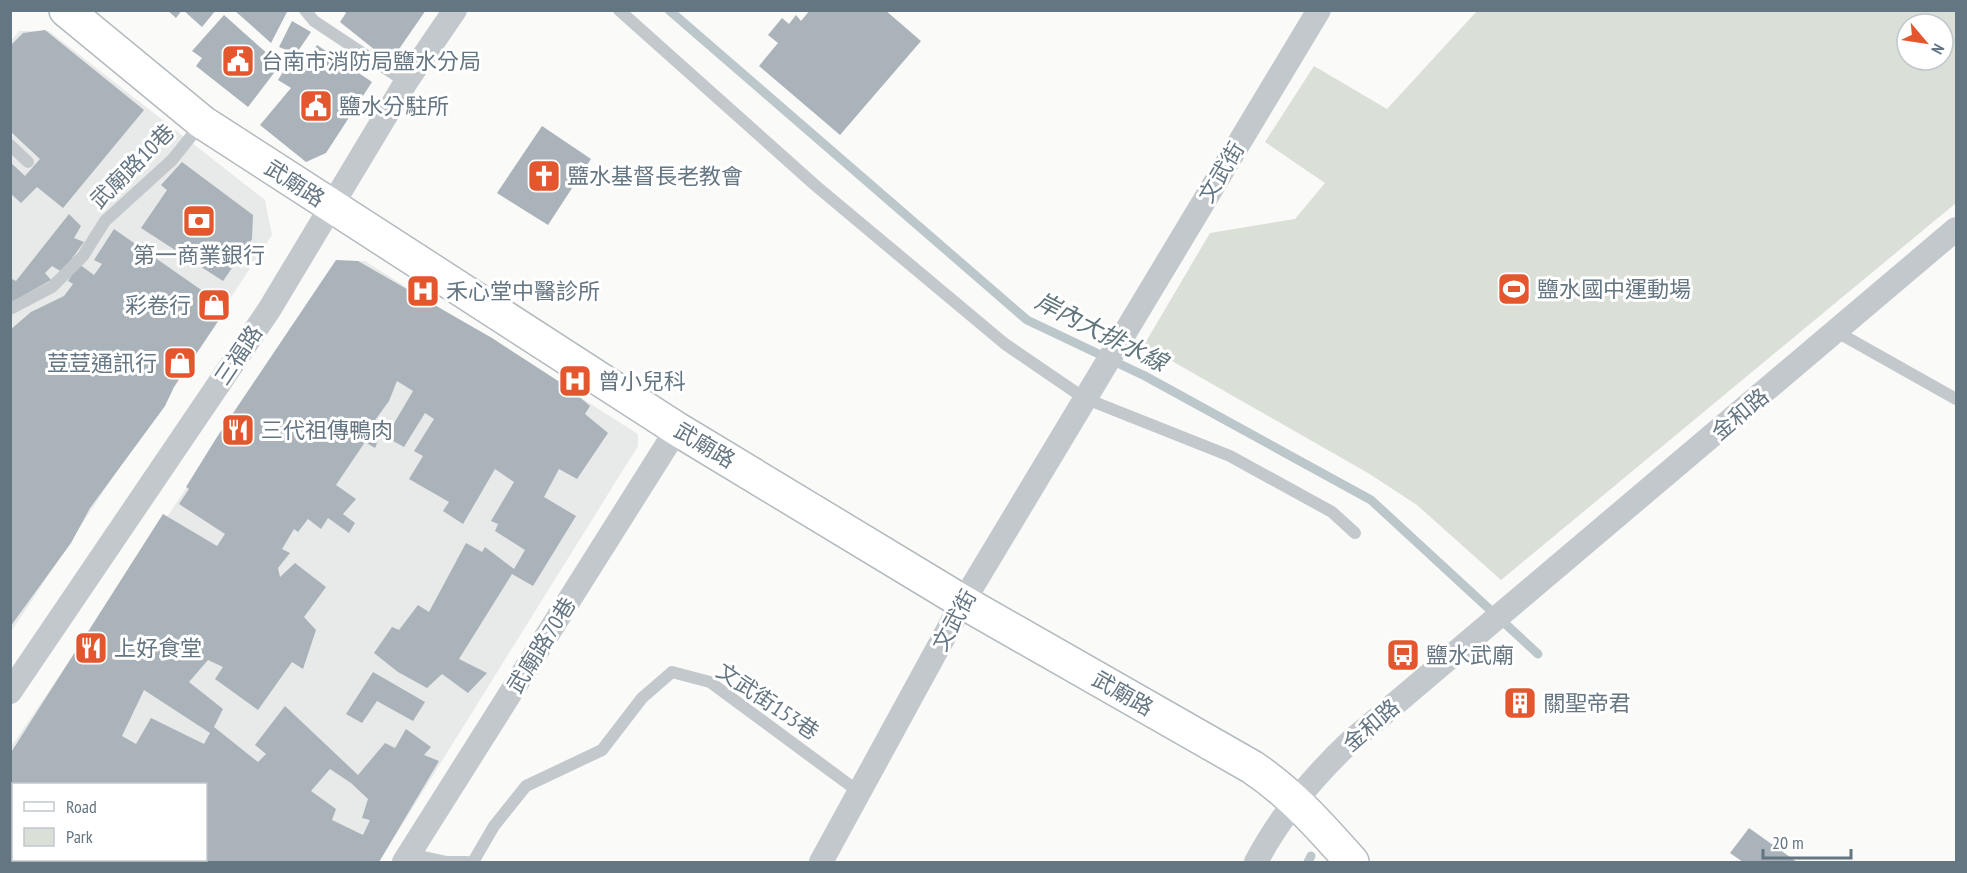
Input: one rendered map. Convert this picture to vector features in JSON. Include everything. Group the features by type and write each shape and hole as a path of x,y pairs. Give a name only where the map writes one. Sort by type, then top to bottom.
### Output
{"street":[{"name":"武廟路","path":"66,10 202,122 677,429 963,602 1252,766 1295,800 1352,862"},
{"name":"三福路","path":"10,692 269,310 406,82 454,10"},
{"name":"文武街","path":"821,862 963,602 1319,10"},
{"name":"金和路","path":"1256,862 1272,833 1295,800 1350,742 1956,229"},
{"name":"武廟路70巷","path":"407,858 677,429"}],"lane":[{"path":"305,10 314,21 406,82"},
{"path":"619,10 816,186 1005,344 1089,389 1230,456 1332,512 1355,533"},
{"name":"武廟路10巷","path":"10,309 52,287 83,256 105,221 172,160 202,122"},
{"path":"10,145 28,162"},
{"path":"1837,332 1956,399"},
{"name":"文武街153巷","path":"473,862 494,826 526,786 602,750 642,698 672,672 710,682 860,792"},
{"path":"407,858 467,862"}],"shaded area":[{"path":"19,31 49,31 265,200 272,235 11,632 11,41"},
{"path":"365,261 638,434 638,446 379,862 142,862 139,861 207,861 207,783 12,783 12,802 11,747 339,263"}],"green space":[{"name":"鹽水國中運動場","path":"1477,11 1956,11 1956,203 1501,580 1417,505 1368,473 1144,345 1210,233 1295,219 1325,183 1265,142 1314,66 1387,109"}],"building":[{"path":"167,10 182,10 176,18"},
{"path":"183,10 216,10 202,27"},
{"path":"234,10 288,10 271,43"},
{"path":"344,10 426,10 390,62 340,22 346,13"},
{"path":"810,10 885,10 921,41 840,135 759,66 778,43 768,35 782,18 789,24 796,15 801,21"},
{"name":"台南市消防局鹽水分局","path":"224,15 280,65 248,107 196,66 202,58 192,51"},
{"path":"292,21 311,32 296,54 279,47"},
{"path":"45,30 144,110 63,208 37,187 21,203 10,193 10,162 25,176 40,159 10,131 10,46 23,33"},
{"name":"鹽水分駐所","path":"317,45 372,82 326,153 306,162 260,125 291,88 278,80 289,62 302,70"},
{"name":"盬水基督長老教會","path":"542,126 591,159 548,225 497,193"},
{"name":"第一商業銀行","path":"182,162 253,215 252,239 223,281 141,228 167,190 161,185"},
{"path":"69,214 81,226 74,238 84,242 62,272 52,266 45,273 51,280 10,303 10,278 16,281"},
{"path":"114,229 227,308 174,387 165,406 90,508 71,543 10,627 10,330 31,312 64,296 73,284 68,281 79,264 94,275 102,264 94,260"},
{"path":"336,260 358,261 492,338 569,388 590,406 585,414 608,433 577,479 559,469 544,497 576,516 533,586 512,574 459,659 487,673 468,693 442,674 427,688 398,672 374,653 392,627 399,630 418,605 429,612 466,543 482,552 485,547 514,569 525,550 495,531 498,524 491,521 514,482 495,469 463,524 443,511 449,502 409,479 423,456 414,451 434,419 425,413 404,447 386,437 413,391 397,381 389,401 373,423 383,429 375,448 365,442 336,485 356,499 343,514 355,523 349,533 328,518 321,529 308,519 298,532 294,529 282,549 290,553 278,568 280,577 295,563 326,587 304,617 316,630 303,669 292,662 258,710 215,679 223,667 208,660 189,682 223,709 214,727 258,762 266,754 255,745 285,706 358,775 385,743 395,748 406,729 431,747 424,755 439,761 379,862 140,861 207,861 207,783 12,783 12,802 10,801 10,754 163,514 217,546 225,534 179,504 189,489 186,487","holes":["144,690 210,733 204,744 151,718 136,744 122,736","330,769 351,783 368,799 362,818 370,820 363,835 332,820 336,809 311,791"]},
{"path":"373,672 425,702 413,721 377,701 362,723 346,714"},
{"name":"關聖帝君","path":"1520,694 1527,697 1530,704 1527,711 1520,714 1513,711 1510,704 1513,697"},
{"path":"1749,828 1797,862 1743,862 1730,853"},
{"path":"10,832 12,833 12,861 74,862 10,862"}],"waterway":[{"name":"岸內大排水線","path":"669,10 1027,320 1145,376 1371,500 1538,654"},
{"name":"岸內大排水線","path":"1308,862 1311,856"}],"place":[{"name":"台南市消防局鹽水分局","path":"238,61"},
{"name":"鹽水分駐所","path":"316,106"},
{"name":"盬水基督長老教會","path":"544,176"},
{"name":"第一商業銀行","path":"199,221"},
{"name":"鹽水國中運動場","path":"1514,289"},
{"name":"禾心堂中醫診所","path":"423,291"},
{"name":"彩卷行","path":"214,305"},
{"name":"荳荳通訊行","path":"180,363"},
{"name":"曾小兒科","path":"575,381"},
{"name":"三代祖傳鴨肉","path":"238,430"},
{"name":"上好食堂","path":"91,648"},
{"name":"鹽水武廟","path":"1403,655"},
{"name":"關聖帝君","path":"1520,703"}]}
